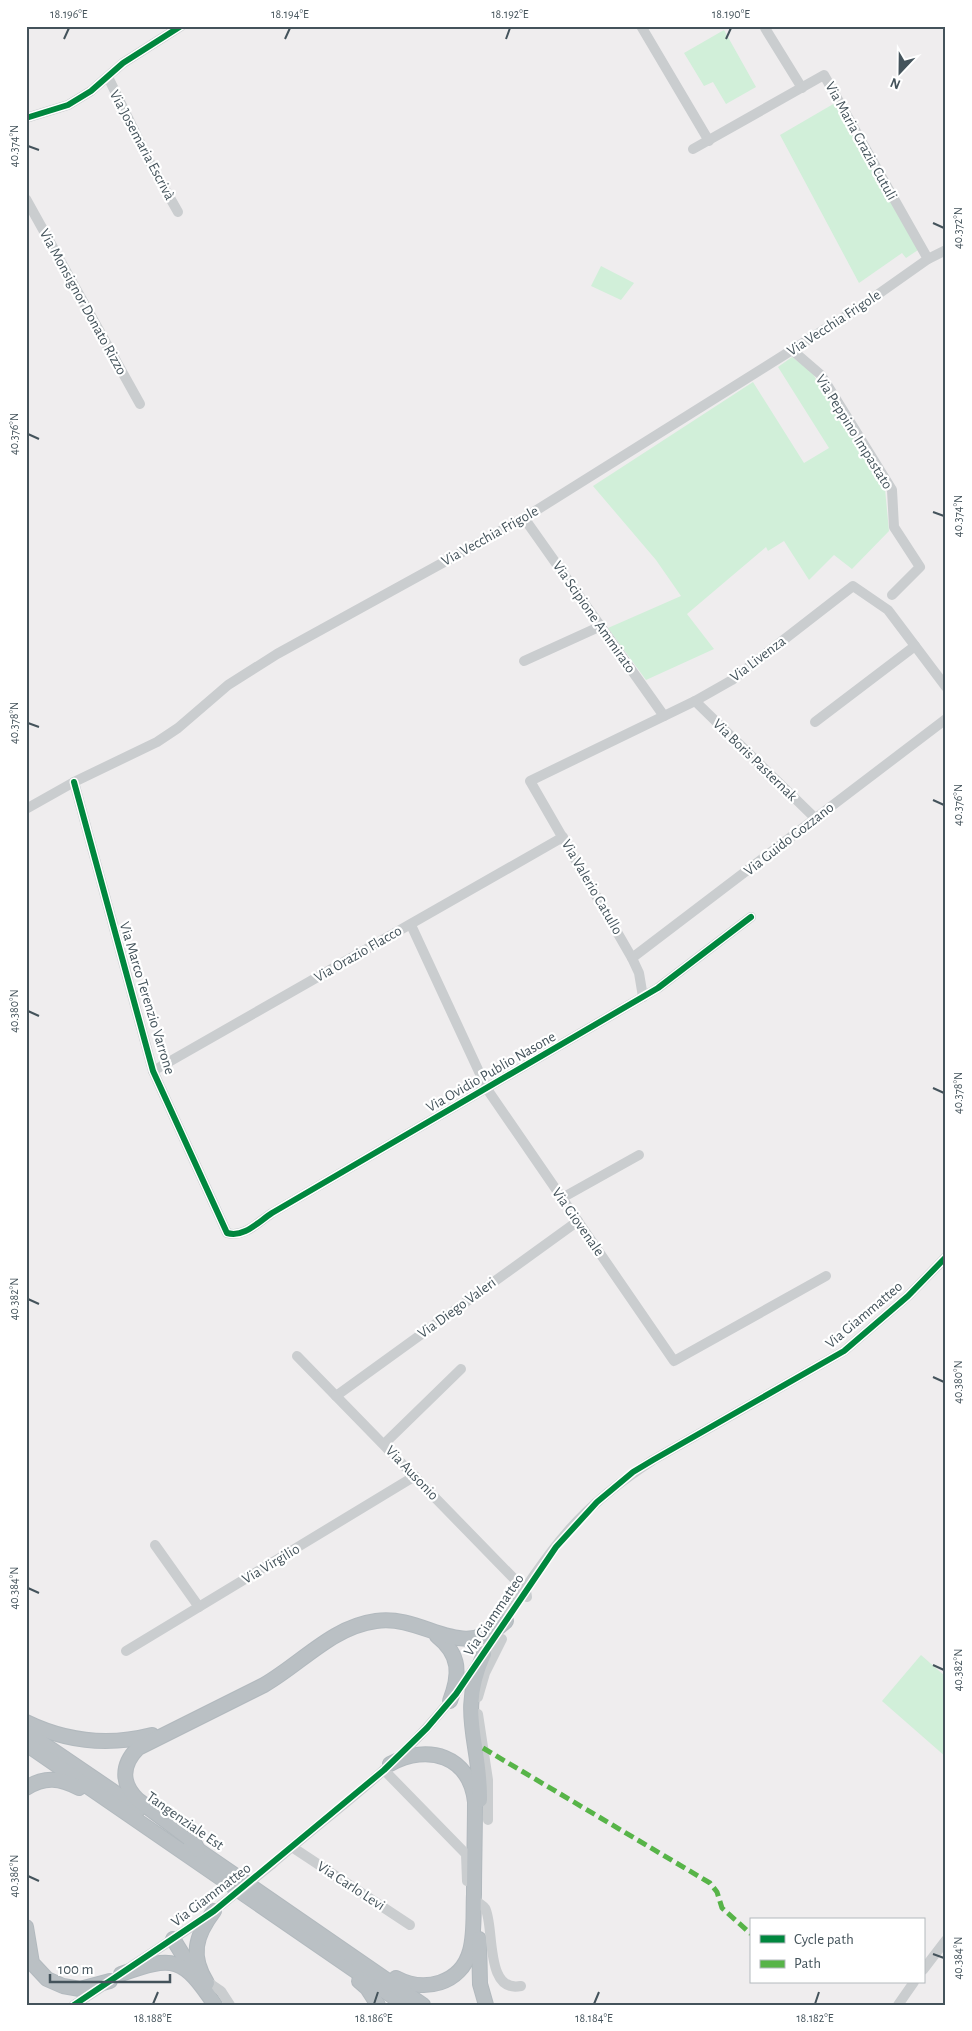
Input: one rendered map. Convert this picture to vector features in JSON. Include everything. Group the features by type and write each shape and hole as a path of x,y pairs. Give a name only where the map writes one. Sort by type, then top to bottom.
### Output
{"highway":[{"path":"198,1850 194,1842 134,1796 124,1778 125,1767 133,1753 172,1729 272,1680 334,1636 350,1628 379,1621 402,1621 444,1636 466,1640 490,1635 506,1621"},
{"path":"421,1627 444,1641 456,1658 458,1674 450,1701"},
{"path":"484,1654 475,1677 470,1707 480,1792 482,1906 479,1970 486,2005"},
{"path":"26,1722 57,1735 100,1742 127,1740 172,1729"},
{"name":"Tangenziale Est","path":"26,1732 423,2005"},
{"name":"Tangenziale Est","path":"26,1744 404,2005"},
{"path":"342,1949 353,1951 404,1982 426,1986 450,1978 463,1966 470,1950 473,1933 474,1792 461,1770 454,1764 434,1754 413,1755 387,1767"},
{"path":"26,1788 45,1779 66,1782 157,1838 169,1842"},
{"path":"215,2005 202,1981 196,1962 197,1947 203,1925 218,1908"},
{"path":"26,1927 32,1962 47,1979 63,1986 88,1989 151,1963 166,1962 187,1970 202,1981"},
{"path":"173,1939 202,1981 222,2005"},
{"path":"310,1939 314,1946 368,1988 378,2005"}],"street":[{"path":"26,118 68,105 91,91 123,63 182,26"},
{"path":"641,26 709,140"},
{"path":"765,28 802,88"},
{"name":"Via Maria Grazia Cutuli","path":"693,149 824,75 928,259"},
{"name":"Via Josemaria Escrivà","path":"108,77 148,159 178,212"},
{"name":"Via Monsignor Donato Rizzo","path":"26,199 140,404"},
{"name":"Via Vecchia Frigole","path":"26,809 74,782 157,742 178,728 228,685 277,654 524,518 860,307 928,259 946,250"},
{"name":"Via Peppino Impastato","path":"792,350 821,375 892,490 894,527 920,567 892,595"},
{"name":"Via Scipione Ammirato","path":"524,518 664,716"},
{"name":"Via Livenza","path":"530,781 695,701 732,680 853,586 888,610 946,686"},
{"path":"524,660 601,626"},
{"path":"816,722 915,646"},
{"name":"Via Boris Pasternak","path":"695,701 815,818"},
{"name":"Via Guido Gozzano","path":"632,958 946,719"},
{"name":"Via Valerio Catullo","path":"530,781 632,958 639,974 643,997"},
{"name":"Via Marco Terenzio Varrone","path":"74,782 154,1071 227,1233 235,1235"},
{"name":"Via Orazio Flacco","path":"154,1071 563,837"},
{"name":"Via Ovidio Publio Nasone","path":"235,1235 244,1232 280,1208 658,988 751,917"},
{"name":"Via Giovenale","path":"411,924 487,1089 674,1361 826,1276"},
{"path":"562,1198 638,1155"},
{"name":"Via Diego Valeri","path":"336,1396 578,1221"},
{"name":"Via Giammatteo","path":"74,2005 218,1908 387,1767 427,1728 450,1701 568,1531 615,1486 659,1456 844,1351 908,1296 946,1257"},
{"name":"Via Ausonio","path":"297,1356 526,1591"},
{"path":"384,1444 461,1369"},
{"name":"Via Virgilio","path":"126,1651 415,1476"},
{"path":"155,1545 199,1607"},
{"path":"488,1820 488,1780 478,1724 478,1700 491,1659 527,1600 526,1591"},
{"path":"387,1767 466,1854 467,1881"},
{"name":"Via Carlo Levi","path":"292,1847 410,1925"},
{"path":"482,1906 491,1952 500,1979 515,1988 521,1986"},
{"path":"924,1969 946,1940"},
{"path":"202,1981 221,1992 230,2005"},
{"path":"898,2005 913,1984"}],"green space":[{"path":"724,30 756,87 726,104 713,82 704,86 684,53"},
{"path":"835,103 918,250 906,258 902,253 859,283 780,135"},
{"path":"601,266 634,283 621,300 591,286"},
{"path":"792,357 811,371 885,489 889,531 852,569 834,555 809,580 784,541 768,551 766,547 687,614 714,649 646,680 608,628 681,596 656,560 593,486 753,382 804,463 829,448 778,367"},
{"path":"921,1655 946,1677 946,1757 882,1701"}],"marked path":[{"path":"483,1748 710,1883 717,1892 722,1908 750,1933"}],"cycle path":[{"path":"26,118 68,105 91,91 123,63 181,26"},
{"path":"74,782 153,1071 227,1233 239,1233 251,1228 272,1213 658,988 751,917"},
{"path":"74,2005 214,1911 384,1770 427,1728 456,1694 556,1547 597,1502 633,1472 844,1351 908,1296 946,1257"}]}
